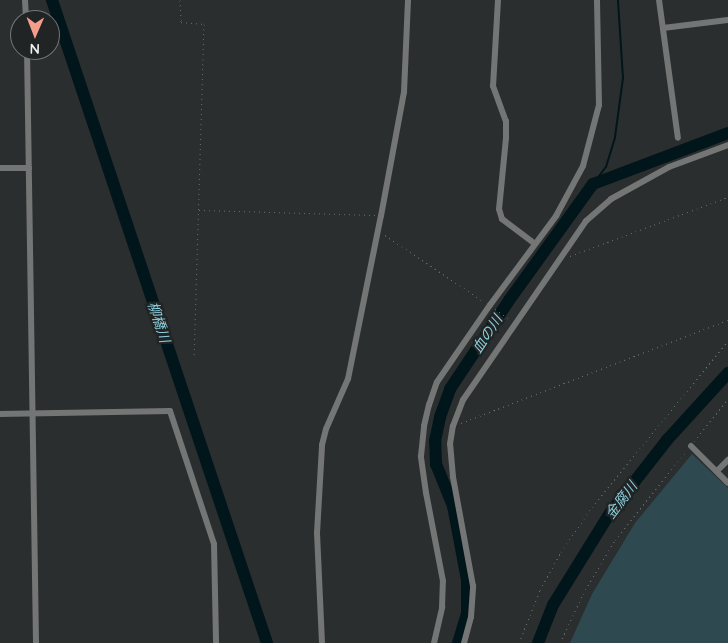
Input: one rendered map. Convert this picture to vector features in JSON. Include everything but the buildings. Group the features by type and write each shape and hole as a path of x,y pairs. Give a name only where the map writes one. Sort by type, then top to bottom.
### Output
{"street":[{"path":"322,643 317,533 322,445 326,429 348,379 381,216 404,92 408,0"},
{"path":"498,0 493,86 506,121 499,209 502,219 535,244"},
{"path":"434,643 442,607 443,581 421,456 424,426 437,382 570,192 582,166 592,138 599,105 597,0"},
{"path":"659,0 678,138"},
{"path":"663,28 728,20"},
{"path":"27,60 36,643"},
{"path":"464,643 471,617 473,586 453,477 450,444 453,426 463,400 501,341 516,326 530,300 586,221 611,199 669,167 728,145"},
{"path":"0,168 28,168"},
{"path":"0,414 170,411 214,544 216,643"},
{"path":"691,446 728,483"},
{"path":"717,471 728,460"}],"path":[{"path":"180,0 181,22 204,24 194,356"},
{"path":"558,261 728,197"},
{"path":"198,210 381,216"},
{"path":"378,231 515,323"},
{"path":"453,426 728,320"},
{"path":"519,643 540,590 561,552 592,507 728,341"},
{"path":"560,643 580,601 615,540 728,399"}],"shaded area":[{"path":"692,454 728,488 728,643 570,643 592,594 635,523"}],"waterway":[{"name":"柳橋川","path":"52,0 267,643"},
{"path":"593,184 606,167 615,137 623,78 618,0"},
{"name":"血の川","path":"458,643 467,613 467,580 453,506 436,464 435,441 440,417 450,389 510,299 593,184 728,133"},
{"name":"金腐川","path":"538,643 553,605 610,513 667,440 728,373"}]}
